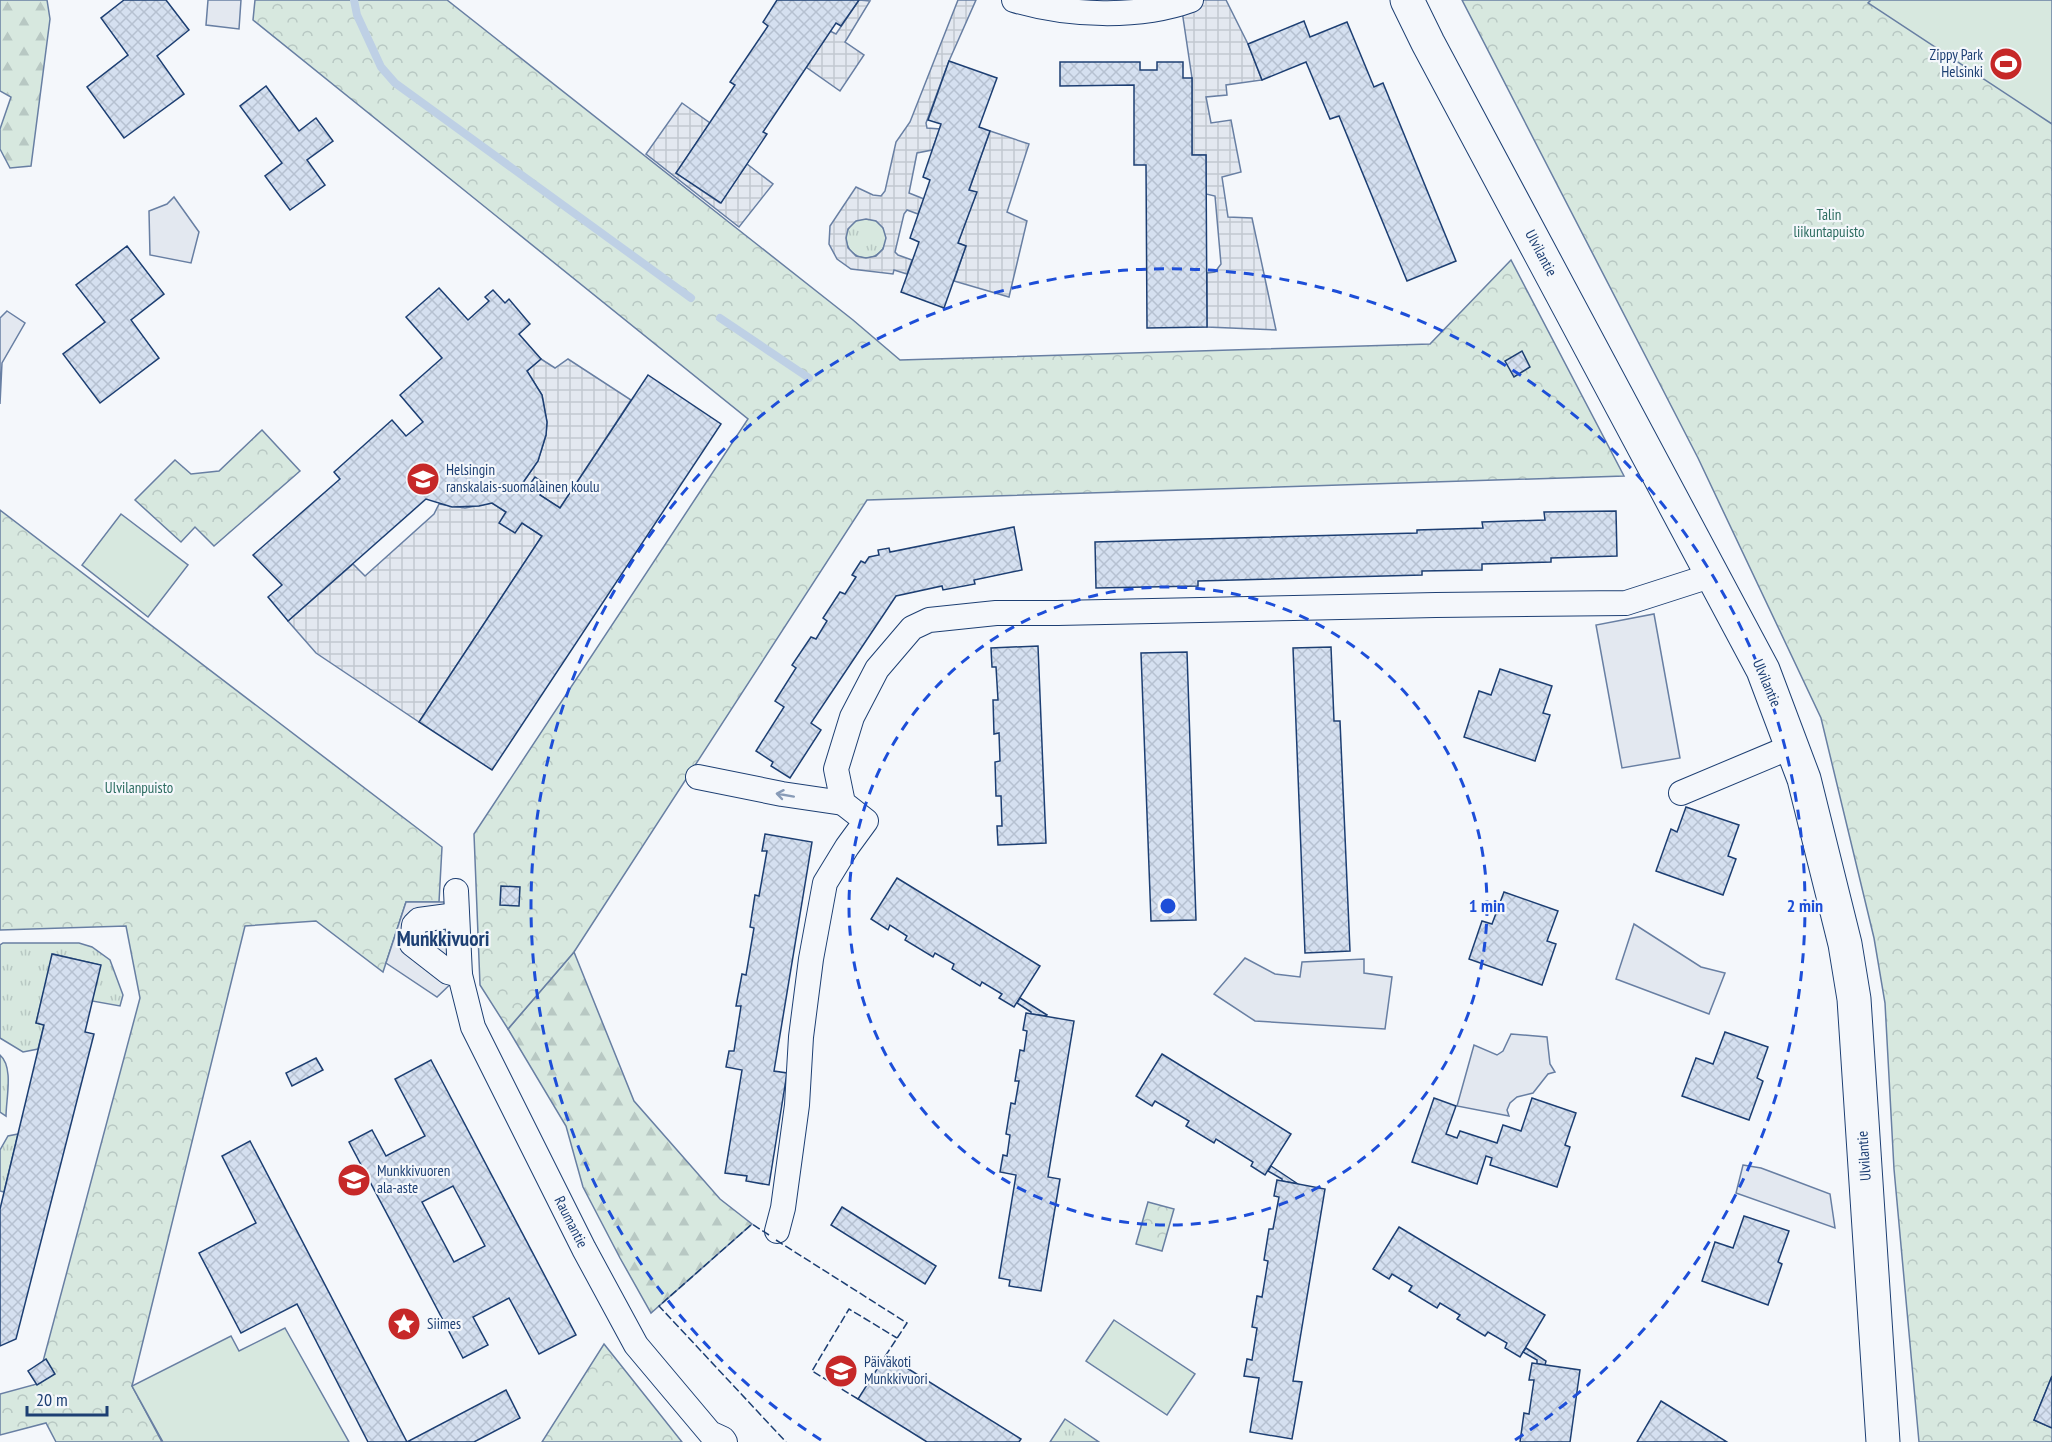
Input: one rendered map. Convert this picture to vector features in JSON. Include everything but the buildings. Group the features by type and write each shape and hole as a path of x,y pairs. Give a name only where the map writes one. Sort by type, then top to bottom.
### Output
{"street":[{"path":"1014,0 1033,6 1073,12 1132,12 1162,8 1191,0"},
{"name":"Ulvilantie","path":"1407,0 1763,670 1804,779 1845,944 1854,999 1884,1442"},
{"path":"843,803 836,769 852,717 877,669 912,628 929,620 996,614 1626,603 1713,576"},
{"path":"1681,793 1793,746"},
{"path":"698,777 782,794 843,803 866,821 825,883 811,959 801,1037 797,1105 783,1208 777,1231"},
{"name":"Raumantie","path":"456,891 460,975 473,1027 584,1249 636,1346 710,1433 723,1438 725,1442"},
{"path":"456,915 419,920 414,925 412,944 448,972 460,975"}],"green space":[{"path":"0,0 47,0 50,19 31,166 10,168 0,149 0,129 11,97 0,91"},
{"path":"255,0 447,0 853,320 900,360 1430,344 1511,260 1624,476 867,500 574,952 508,1029 480,985 474,834 748,419 253,20"},
{"name":"Talin liikuntapuisto","path":"1462,0 2052,0 2052,1376 2034,1420 2052,1428 2052,1442 1919,1442 1894,1169 1885,1003 1874,938 1821,718 1698,458"},
{"name":"Zippy Park Helsinki","path":"1871,0 2052,0 2052,124 1868,3"},
{"path":"866,218 880,224 886,238 880,252 866,258 852,252 846,238 852,224"},
{"path":"262,430 300,471 214,546 195,527 181,542 135,500 175,460 191,474 219,471"},
{"name":"Ulvilanpuisto","path":"0,510 442,847 439,902 406,902 383,972 316,921 245,926 132,1386 162,1442 56,1442 46,1423 0,1435 0,1394 37,1384 140,998 126,926 0,930"},
{"path":"121,514 188,565 148,617 82,565"},
{"path":"3,943 79,943 92,947 110,960 123,995 120,1006 92,1001 100,965 53,954 36,1023 44,1025 38,1049 23,1052 0,1038 0,945"},
{"path":"574,952 634,1101 720,1199 752,1224 651,1313 583,1187 566,1126 508,1029"},
{"path":"0,1055 7,1067 8,1075 6,1116 0,1112"},
{"path":"18,1134 4,1192 0,1191 0,1150 8,1136"},
{"path":"1148,1202 1174,1209 1162,1251 1136,1244"},
{"path":"1114,1320 1195,1374 1167,1415 1086,1361"},
{"path":"285,1328 349,1442 163,1442 132,1386 231,1336 239,1351"},
{"path":"604,1344 682,1442 542,1442"},
{"path":"1065,1419 1099,1442 1050,1442"}],"shaded area":[{"path":"208,0 241,0 239,29 206,25"},
{"path":"859,0 870,1 845,42 864,55 840,91 806,67 830,31 836,34"},
{"path":"958,0 976,0 949,61 926,123 927,128 940,129 932,150 917,153 909,193 924,199 918,214 907,210 904,214 895,252 912,260 907,274 894,270 893,274 851,269 837,259 829,244 830,226 856,187 873,195 881,196 885,191 896,142 910,122","holes":["866,219 876,221 883,228 886,238 883,249 876,256 866,258 856,256 848,248 846,238 848,229 856,221"]},
{"path":"1191,0 1226,0 1248,44 1262,80 1226,85 1227,95 1206,97 1211,123 1231,120 1241,172 1222,177 1228,217 1252,218 1276,330 1207,327 1207,273 1215,272 1221,264 1215,196 1206,194 1206,155 1192,155 1192,78 1181,4"},
{"path":"682,103 710,123 676,173 720,203 747,164 773,184 739,227 646,154"},
{"path":"990,131 1029,144 1007,212 1027,221 1009,297 954,281 966,246 958,243 976,193 969,190"},
{"path":"174,197 199,232 191,263 150,255 149,211 167,204"},
{"path":"7,311 25,323 2,363 0,404 0,318"},
{"path":"541,359 555,368 568,359 631,400 560,508 522,484 538,461 546,435 547,422 542,395 527,371"},
{"path":"492,503 542,536 419,722 316,653 288,621 353,564 365,576 434,514 439,504 465,508"},
{"path":"1654,614 1680,758 1622,768 1596,625"},
{"path":"406,902 456,902 460,975 437,997 386,963"},
{"path":"1634,924 1701,967 1725,973 1709,1014 1616,979"},
{"path":"1245,958 1275,974 1300,977 1302,962 1364,959 1364,973 1392,977 1385,1029 1255,1021 1214,994"},
{"path":"1511,1034 1547,1037 1550,1064 1555,1072 1548,1074 1533,1093 1517,1097 1510,1103 1507,1110 1509,1116 1457,1106 1474,1045 1497,1055 1503,1051"},
{"path":"1743,1165 1761,1168 1830,1194 1835,1228 1736,1193"}],"waterway":[{"path":"354,0 357,15 381,67 395,83 691,298"},
{"path":"720,318 809,378"}],"fence":[{"path":"769,1235 752,1224 659,1306 786,1442"},
{"path":"776,1240 907,1323 886,1355"},
{"path":"858,1399 812,1371 849,1309 897,1338"}],"place":[{"name":"Zippy Park Helsinki","path":"2006,64"},
{"name":"Helsingin ranskalais-suomalainen koulu","path":"423,479"},
{"name":"Munkkivuoren ala-aste","path":"354,1180"},
{"name":"Siimes","path":"404,1324"},
{"name":"Päiväkoti Munkkivuori","path":"841,1371"}],"district":[{"name":"Munkkivuori","path":"443,939"}]}
